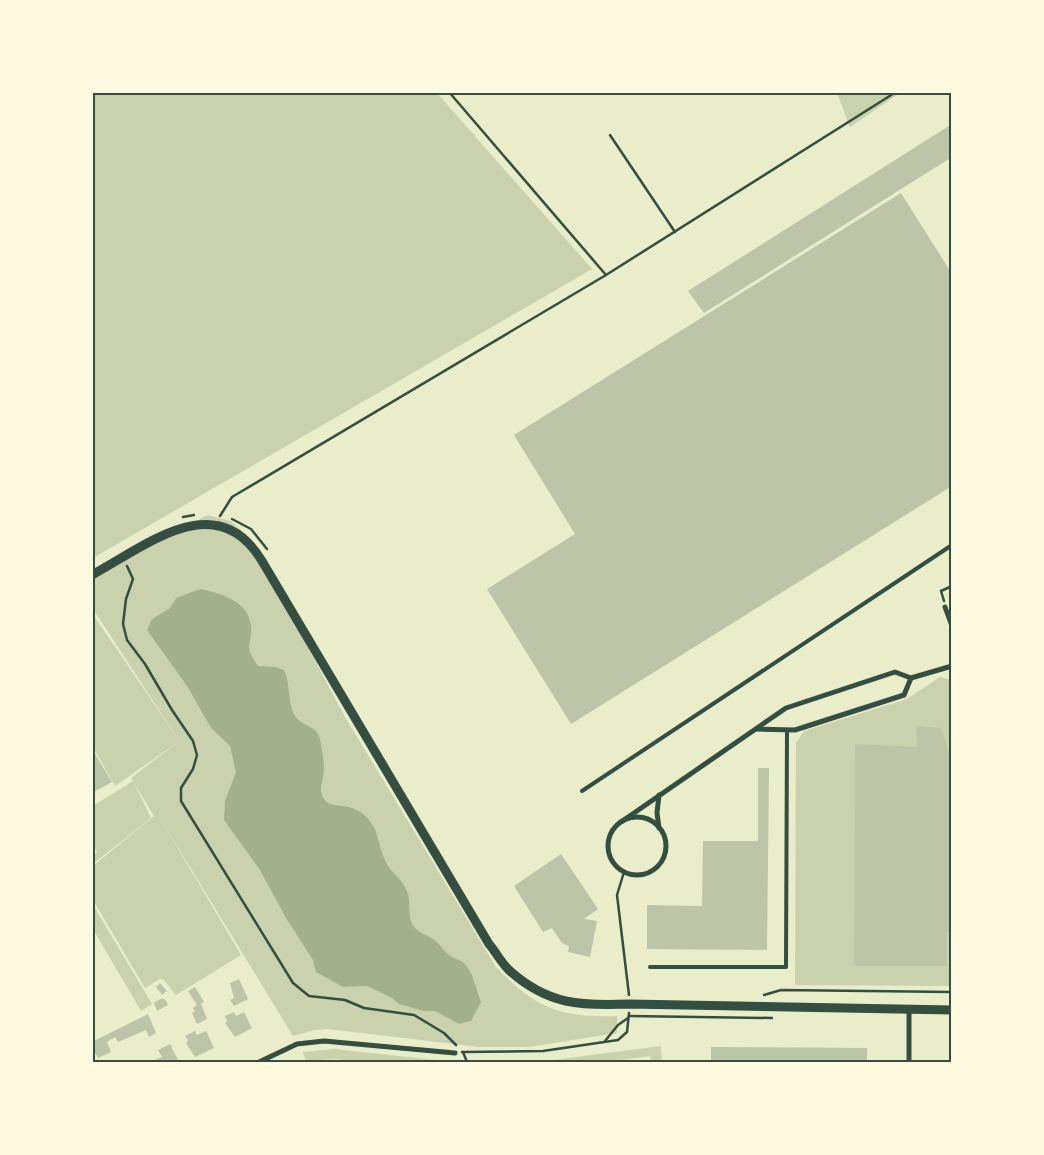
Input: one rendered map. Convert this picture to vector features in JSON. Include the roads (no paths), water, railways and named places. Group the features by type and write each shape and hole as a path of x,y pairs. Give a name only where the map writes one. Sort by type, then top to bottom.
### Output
{"street":[{"path":"92,575 171,531 206,523 224,526 248,540 268,569 489,944 509,971 538,991 566,1003 596,1006 629,1004 952,1010"},
{"path":"945,607 952,626"},
{"path":"659,795 657,813 659,829 665,844 661,861 656,867 641,875 624,872 612,861 608,853 610,835 621,822 659,795 786,708 895,672 911,678 952,666"},
{"path":"755,729 795,730 904,695 911,678"},
{"path":"621,822 637,817 653,823 659,829"},
{"path":"909,1009 909,1062"},
{"path":"259,1062 297,1044 324,1041 455,1053"}],"lane":[{"path":"582,791 952,546"},
{"path":"650,967 786,967 787,730"}]}
